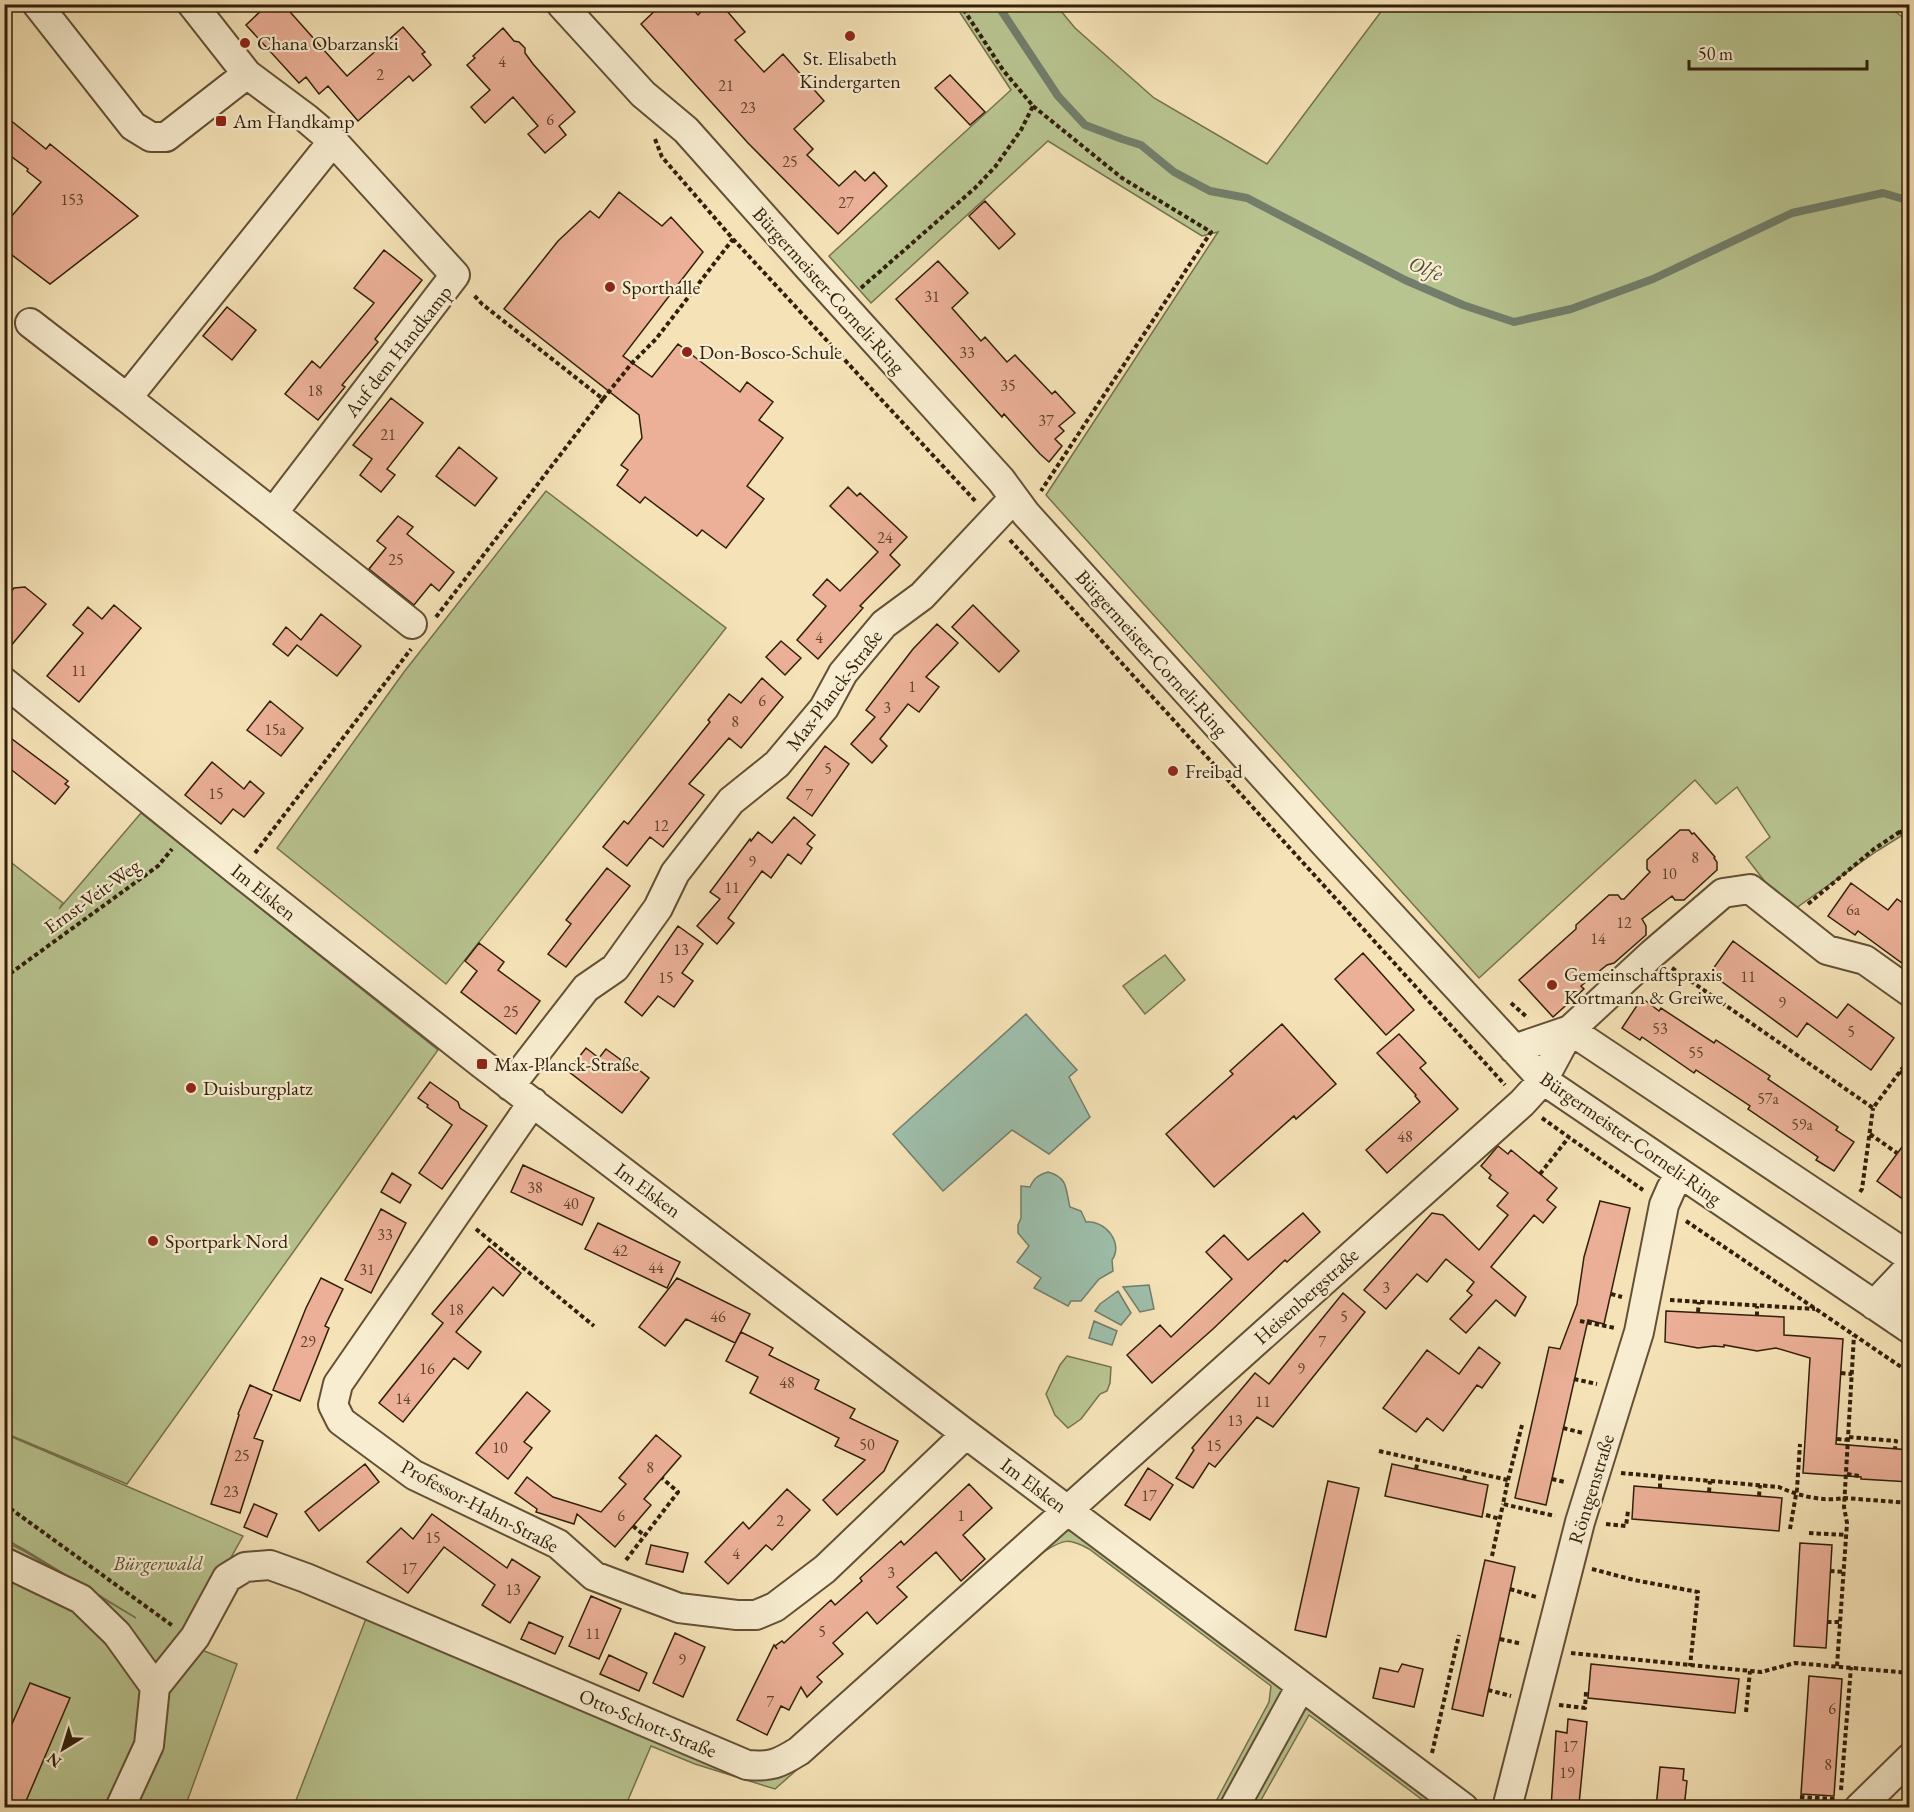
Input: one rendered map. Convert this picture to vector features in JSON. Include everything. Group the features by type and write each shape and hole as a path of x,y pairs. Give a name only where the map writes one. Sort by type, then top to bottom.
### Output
{"street":[{"path":"37,4 132,126 151,137 165,137 247,74"},
{"name":"Auf dem Handkamp","path":"192,4 247,74 333,141 455,275 273,513"},
{"name":"Bürgermeister-Corneli-Ring","path":"561,4 644,94 686,129 1001,480 1020,506 1543,1080 1874,1305 1906,1316"},
{"path":"127,398 333,141"},
{"path":"30,323 273,513 418,632"},
{"name":"Max-Planck-Straße","path":"522,1094 586,988 615,968 658,908 675,873 731,801 777,765 824,708 843,673 884,624 922,596 1020,506"},
{"name":"Im Elsken","path":"4,682 239,872 522,1094 966,1434 1464,1808"},
{"path":"1514,1049 1570,1030 1652,954 1723,893 1750,889 1827,950 1865,960 1910,992"},
{"path":"1570,1030 1910,1257"},
{"name":"Heisenbergstraße","path":"1068,1511 1522,1103 1543,1080 1570,1030"},
{"name":"Professor-Hahn-Straße","path":"522,1094 456,1213 338,1384 333,1405 341,1421 414,1475 558,1544 594,1576 678,1608 737,1615 756,1615 775,1607 825,1569 966,1434"},
{"name":"Röntgenstraße","path":"1507,1808 1580,1522 1639,1332 1664,1205 1680,1173"},
{"path":"1874,1305 1910,1267"},
{"name":"Otto-Schott-Straße","path":"155,1687 195,1637 227,1578 245,1567 270,1565 306,1578 747,1765 766,1767 799,1751 1068,1511"},
{"path":"4,1562 81,1599 117,1634 155,1687 149,1745 123,1807"},
{"path":"1234,1808 1301,1686"},
{"path":"1859,1808 1910,1758"}],"path":[{"path":"960,4 1003,70 1034,106 1122,178 1211,232 1020,506"},
{"path":"842,305 975,188 995,167 1021,130 1034,106"},
{"path":"239,872 418,632 632,363 656,339 733,239"},
{"path":"455,275 482,304 603,399"},
{"path":"1788,919 1874,849 1910,825"},
{"name":"Ernst-Veit-Weg","path":"4,978 158,866 188,829"},
{"path":"1899,831 1910,839"},
{"path":"1652,954 1873,1108"},
{"path":"1845,1214 1862,1190 1873,1108 1910,1058"},
{"path":"1900,1071 1910,1079"},
{"path":"1870,1134 1897,1153"},
{"path":"1540,1174 1569,1137"},
{"path":"456,1213 594,1326"},
{"path":"1645,1299 1817,1310"},
{"path":"1698,1312 1699,1302"},
{"path":"1757,1306 1757,1316"},
{"path":"1581,1321 1639,1332"},
{"path":"1837,1666 1847,1523 1844,1507 1854,1335"},
{"path":"1841,1372 1852,1374"},
{"path":"1491,1556 1522,1425"},
{"path":"1837,1439 1896,1441 1895,1449"},
{"path":"1790,1529 1794,1494 1797,1489 1800,1444"},
{"path":"1379,1451 1508,1480"},
{"path":"1416,1469 1418,1460"},
{"path":"1464,1480 1467,1470"},
{"path":"1596,1471 1779,1487 1794,1494 1837,1499 1910,1503"},
{"path":"1847,1474 1859,1476"},
{"path":"1659,1488 1660,1477"},
{"path":"608,1581 678,1492 662,1478"},
{"path":"1709,1492 1710,1481"},
{"path":"1759,1496 1760,1485"},
{"path":"4,1504 180,1630 195,1637"},
{"path":"1503,1504 1580,1522 1626,1526 1628,1511"},
{"path":"1486,1515 1500,1519"},
{"path":"633,1526 645,1536"},
{"path":"1809,1533 1846,1535"},
{"path":"1570,1564 1634,1580 1698,1592 1690,1666"},
{"path":"1830,1571 1844,1572"},
{"path":"1827,1622 1840,1622"},
{"path":"1418,1773 1431,1754 1459,1635"},
{"path":"1500,1639 1547,1650 1761,1672 1795,1663 1910,1672"},
{"path":"1616,1658 1616,1666"},
{"path":"1666,1672 1667,1663"},
{"path":"1800,1797 1840,1800 1851,1667"},
{"path":"1714,1676 1715,1668"},
{"path":"1746,1712 1750,1671"},
{"path":"1840,1707 1848,1708"},
{"path":"1836,1765 1843,1766"}],"green space":[{"path":"955,5 1056,5 1075,28 1154,98 1267,164 1386,5 1887,5 1910,23 1909,831 1789,913 1746,857 1770,837 1737,787 1716,804 1695,780 1479,978 1046,495 1218,232 1202,236 1048,141 871,303 829,256 1011,90"},
{"path":"546,491 726,628 446,984 277,848 404,672"},
{"name":"Sportpark Nord","path":"141,813 438,1050 127,1484 5,1433 4,857 63,903 59,909"},
{"path":"1165,955 1185,980 1145,1014 1123,986"},
{"path":"1067,1356 1111,1367 1107,1391 1100,1394 1081,1419 1068,1428 1055,1415 1046,1394"},
{"name":"Bürgerwald","path":"5,1434 243,1536 198,1616 181,1641 174,1639 237,1664 185,1807 5,1807 4,1541 136,1618 5,1539"},
{"path":"1067,1530 1082,1536 1283,1687 1283,1708 1227,1807 1213,1807 1269,1702 1271,1686 1089,1549 1067,1541 1045,1551 775,1789 695,1764 651,1746 625,1807 293,1808 367,1616 753,1775 1058,1532"},
{"path":"1308,1706 1443,1807 1432,1807 1309,1715 1257,1807 1241,1808 1291,1714"}],"shaded area":[{"path":"1026,1014 1077,1070 1069,1077 1090,1117 1049,1154 1012,1130 943,1191 893,1134"},
{"path":"1048,1172 1060,1177 1063,1181 1070,1207 1081,1211 1086,1222 1093,1222 1106,1229 1111,1234 1116,1247 1112,1260 1113,1271 1099,1279 1081,1301 1071,1301 1068,1306 1034,1288 1041,1278 1017,1262 1029,1246 1018,1233 1021,1218 1021,1186 1030,1187 1037,1177"},
{"path":"1149,1285 1154,1309 1140,1312 1123,1287"},
{"path":"1118,1291 1131,1313 1121,1325 1095,1311 1100,1304"},
{"path":"1094,1321 1117,1331 1112,1345 1089,1338"}],"building":[{"path":"268,4 283,4 347,76 403,27 425,52 422,54 431,65 413,81 409,76 358,121 328,86 319,94 306,77 299,83 246,25"},
{"path":"662,4 688,4 698,15 709,4 721,4 745,32 735,40 764,72 783,54 824,101 794,129 813,149 807,155 839,186 855,171 865,181 874,172 887,186 838,234 748,143 641,24"},
{"path":"503,28 514,41 519,42 525,48 525,53 533,64 575,112 559,126 566,135 545,153 528,134 538,126 513,97 485,123 471,107 490,90 467,65 475,58 473,56"},
{"path":"950,75 985,112 970,125 935,88"},
{"path":"4,115 46,149 50,144 138,216 50,284 4,249 4,225 41,182 4,151"},
{"path":"619,192 662,226 671,217 703,252 623,356 652,377 678,344 740,392 747,382 773,402 759,420 783,438 747,486 764,499 726,548 702,530 697,536 645,497 640,503 617,485 628,470 621,465 642,438 639,415 504,309 558,241 590,211 599,218"},
{"path":"985,201 1015,234 999,249 969,216"},
{"path":"384,250 422,280 375,339 378,342 342,385 345,387 318,420 285,394 312,361 320,368 374,303 354,288"},
{"path":"938,261 968,293 952,308 981,341 985,337 1007,362 1015,355 1052,394 1055,391 1075,413 1059,426 1064,431 1055,439 1062,446 1049,462 1004,414 1002,417 896,299"},
{"path":"227,307 256,330 232,360 203,336"},
{"path":"391,398 423,423 387,469 395,475 381,492 360,475 372,459 353,445"},
{"path":"459,447 497,478 475,506 436,476"},
{"path":"848,487 857,496 860,493 907,537 890,555 900,565 860,606 863,608 818,659 797,640 826,606 813,595 827,579 840,591 878,552 830,506"},
{"path":"398,516 413,527 407,534 454,572 439,591 431,584 414,605 369,569 386,548 377,541"},
{"path":"25,587 46,604 4,654 4,600 14,588"},
{"path":"114,605 141,628 79,702 47,676 83,633 73,625 88,607 102,619"},
{"path":"973,605 1019,651 999,672 952,627"},
{"path":"321,614 361,646 337,676 297,645 288,656 273,644 286,627 301,640"},
{"path":"937,624 958,643 926,677 939,687 919,712 908,704 880,739 887,746 872,763 851,744 875,717 866,710 913,649"},
{"path":"781,641 801,658 785,675 766,657"},
{"path":"762,678 783,697 741,748 729,738 689,784 704,795 663,847 650,837 627,866 603,847 624,821 628,824 710,722 708,720 729,694 741,703"},
{"path":"270,701 303,728 281,756 247,730"},
{"path":"4,733 68,781 65,784 69,787 55,804 4,764"},
{"path":"825,746 849,764 812,816 787,798"},
{"path":"212,762 244,789 250,781 264,793 244,817 233,809 221,824 185,795"},
{"path":"794,817 815,835 807,844 812,848 801,864 788,854 771,878 762,871 728,918 734,923 717,944 697,926 720,899 710,892 750,839 751,841 758,832 772,843"},
{"path":"1680,830 1689,830 1692,834 1694,833 1715,857 1717,870 1684,900 1675,900 1672,896 1642,919 1646,926 1646,935 1614,963 1607,965 1581,986 1584,989 1553,1017 1519,980 1576,929 1576,925 1609,895 1618,895 1624,899 1650,872 1647,869 1647,860"},
{"path":"607,868 630,886 566,967 548,954 571,924 566,920"},
{"path":"1851,883 1888,910 1897,899 1910,908 1910,969 1858,931 1855,935 1828,916"},
{"path":"678,926 703,944 682,973 693,981 674,1007 658,996 642,1016 625,1002"},
{"path":"1733,941 1837,1018 1848,1004 1894,1038 1871,1070 1807,1023 1797,1037 1710,973"},
{"path":"479,943 504,962 498,970 540,1001 516,1034 461,992 477,971 465,961"},
{"path":"1363,953 1414,1010 1386,1035 1335,979"},
{"path":"1642,998 1659,1011 1661,1008 1714,1043 1716,1040 1770,1076 1768,1079 1838,1127 1836,1130 1854,1142 1834,1171 1816,1160 1818,1157 1748,1109 1750,1106 1696,1070 1694,1073 1642,1037 1640,1040 1622,1028"},
{"path":"1282,1024 1336,1084 1296,1119 1294,1116 1214,1187 1166,1134 1233,1074 1230,1071"},
{"path":"1399,1034 1426,1063 1420,1068 1458,1109 1387,1173 1366,1150 1420,1102 1377,1053"},
{"path":"586,1048 599,1058 606,1049 649,1078 622,1113 568,1071"},
{"path":"430,1082 458,1102 460,1108 487,1126 442,1189 419,1173 452,1125 418,1098"},
{"path":"1910,1136 1910,1204 1877,1181"},
{"path":"1498,1146 1508,1154 1511,1150 1557,1188 1547,1200 1556,1207 1543,1223 1534,1215 1491,1267 1526,1297 1515,1316 1496,1300 1466,1333 1450,1319 1472,1295 1467,1291 1474,1282 1446,1259 1427,1282 1417,1274 1386,1309 1364,1290 1432,1213 1443,1215 1479,1250 1508,1215 1497,1206 1508,1193 1489,1178 1491,1175 1481,1166"},
{"path":"523,1165 594,1198 582,1225 511,1192"},
{"path":"392,1173 411,1185 400,1203 381,1192"},
{"path":"1600,1201 1630,1208 1604,1324 1588,1320 1546,1505 1515,1498 1549,1347 1560,1349 1577,1304 1584,1257"},
{"path":"381,1209 406,1223 371,1293 345,1280"},
{"path":"1303,1213 1320,1232 1287,1262 1285,1260 1152,1383 1127,1355 1160,1325 1171,1337 1232,1279 1206,1252 1224,1235 1248,1260"},
{"path":"598,1223 680,1262 667,1288 585,1249"},
{"path":"489,1246 521,1273 503,1296 493,1287 456,1332 481,1352 468,1369 454,1358 403,1422 379,1403 443,1323 432,1314"},
{"path":"321,1278 343,1289 325,1326 329,1328 300,1401 273,1390 306,1308"},
{"path":"677,1278 750,1314 735,1343 686,1319 665,1346 639,1327"},
{"path":"1343,1293 1365,1312 1273,1427 1257,1417 1215,1467 1209,1463 1193,1488 1176,1478 1194,1450 1192,1448 1255,1373 1269,1384"},
{"path":"1666,1311 1784,1317 1784,1335 1843,1339 1836,1444 1910,1450 1910,1482 1803,1473 1810,1358 1776,1348 1757,1351 1724,1345 1724,1347 1698,1348 1665,1342"},
{"path":"741,1332 773,1348 769,1355 819,1380 815,1389 855,1409 850,1418 898,1441 884,1471 837,1515 823,1500 865,1460 835,1446 839,1438 750,1393 758,1377 726,1361"},
{"path":"1479,1347 1500,1363 1482,1388 1477,1385 1443,1431 1427,1418 1416,1432 1383,1408 1427,1350 1459,1374"},
{"path":"250,1385 272,1395 254,1438 263,1441 240,1513 211,1504 238,1414"},
{"path":"527,1392 550,1411 524,1442 532,1448 508,1479 476,1453"},
{"path":"656,1435 681,1456 644,1499 651,1505 615,1547 577,1514 574,1524 536,1512 537,1509 515,1493 527,1477 553,1497 601,1512 626,1484 619,1478"},
{"path":"365,1464 379,1482 319,1531 305,1512"},
{"path":"1392,1464 1488,1485 1482,1517 1385,1496"},
{"path":"1148,1468 1173,1485 1150,1520 1125,1505"},
{"path":"1328,1481 1359,1488 1326,1637 1295,1630"},
{"path":"969,1484 992,1508 963,1535 985,1559 961,1581 936,1552 897,1587 907,1597 877,1624 867,1612 833,1643 843,1654 817,1677 822,1682 807,1697 801,1687 789,1710 781,1706 767,1735 737,1720 774,1645 777,1649 775,1646 782,1641 784,1643 831,1600 835,1605 862,1581 860,1578 901,1541 904,1545"},
{"path":"1634,1486 1782,1498 1779,1531 1632,1519"},
{"path":"787,1489 810,1510 772,1550 766,1545 728,1584 705,1562 743,1522 749,1529"},
{"path":"254,1504 277,1514 267,1537 244,1527"},
{"path":"432,1514 507,1568 512,1559 540,1577 510,1623 482,1605 495,1585 444,1547 408,1593 367,1562 401,1528 413,1539"},
{"path":"1800,1543 1832,1545 1826,1648 1794,1646"},
{"path":"651,1545 688,1553 683,1572 646,1564"},
{"path":"1485,1560 1515,1567 1483,1716 1452,1709"},
{"path":"591,1596 621,1609 599,1659 569,1646"},
{"path":"529,1622 563,1637 555,1654 521,1639"},
{"path":"675,1633 705,1647 683,1697 653,1683"},
{"path":"609,1655 647,1673 639,1691 600,1674"},
{"path":"1402,1664 1423,1669 1414,1707 1373,1698 1380,1668 1398,1672"},
{"path":"1591,1664 1739,1679 1735,1713 1588,1698"},
{"path":"1809,1676 1842,1679 1834,1796 1801,1794"},
{"path":"30,1683 70,1698 23,1808 4,1808 4,1742"},
{"path":"1568,1719 1587,1722 1579,1804 1576,1804 1575,1808 1551,1808 1556,1731 1567,1733"},
{"path":"1660,1767 1684,1769 1683,1780 1687,1781 1684,1808 1656,1808"}],"waterway":[{"name":"Olfe","path":"997,4 1058,96 1085,125 1141,145 1174,172 1210,191 1247,198 1405,280 1463,305 1514,322 1571,309 1653,279 1792,213 1883,193 1910,201"}],"place":[{"name":"St. Elisabeth Kindergarten","path":"850,36"},
{"name":"Chana Obarzanski","path":"245,43"},
{"name":"Am Handkamp","path":"221,121"},
{"name":"Sporthalle","path":"610,287"},
{"name":"Don-Bosco-Schule","path":"687,352"},
{"name":"Freibad","path":"1173,771"},
{"name":"Gemeinschaftspraxis Kortmann & Greiwe","path":"1552,985"},
{"name":"Max-Planck-Straße","path":"482,1064"},
{"name":"Duisburgplatz","path":"191,1088"},
{"name":"Sportpark Nord","path":"153,1241"}]}
